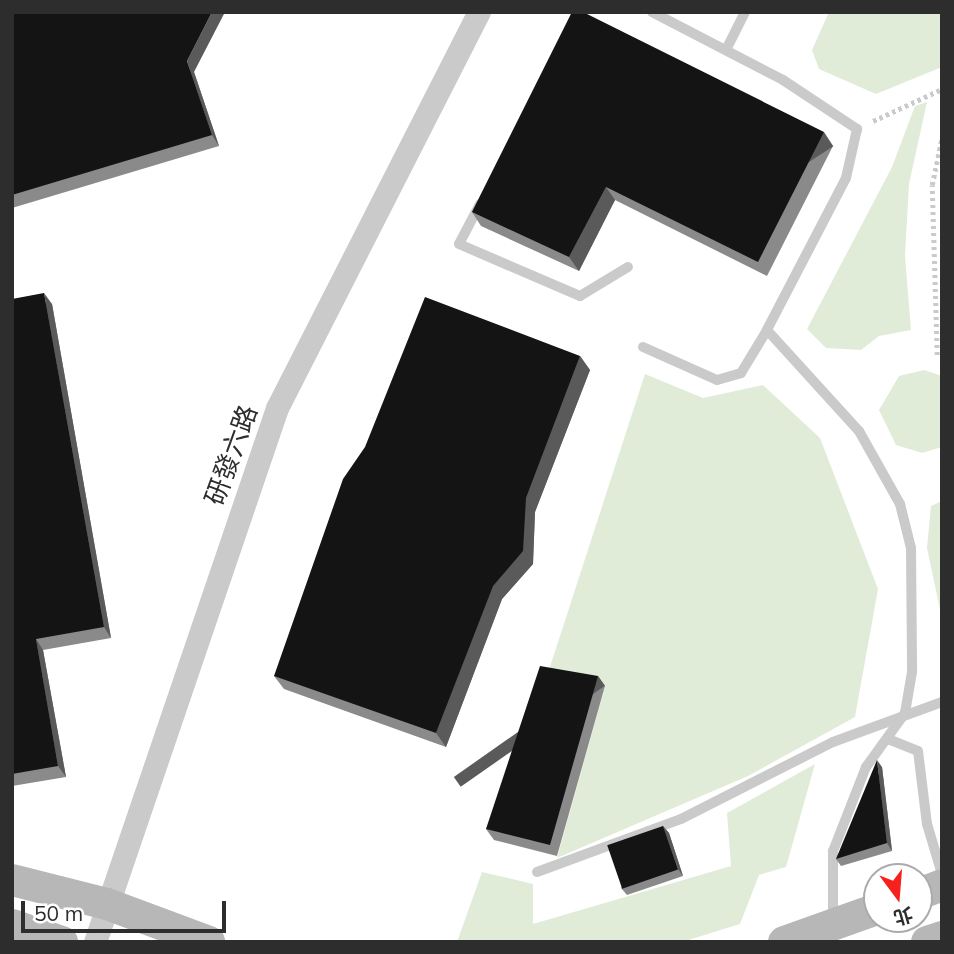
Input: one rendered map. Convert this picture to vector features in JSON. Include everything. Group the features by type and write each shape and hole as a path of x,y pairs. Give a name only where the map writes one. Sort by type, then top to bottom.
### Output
{"street":[{"name":"研發六路","path":"95,942 277,408 479,12"},
{"path":"12,880 107,904 209,942"},
{"path":"784,942 831,934 863,917"},
{"path":"12,925 62,942"},
{"path":"928,942 942,937"}],"lane":[{"path":"643,347 716,380 741,373 846,178 857,129 842,114 727,48 652,12"},
{"path":"727,48 745,12"},
{"path":"484,195 459,244 580,296 628,267"},
{"path":"766,330 859,430 900,504 914,585 905,713 866,767 833,851 831,934"},
{"path":"537,872 681,818 833,741 905,713 942,702"},
{"path":"888,739 918,751 927,824 942,874"}],"path":[{"path":"857,129 942,89"},
{"path":"937,355 931,211 942,137"}],"green space":[{"path":"829,12 942,12 942,67 876,94 819,69 812,50"},
{"path":"927,102 909,184 905,256 911,330 879,336 861,350 826,348 807,329 892,167 915,106"},
{"path":"924,370 942,376 942,447 922,453 896,445 879,410 899,376"},
{"path":"645,374 703,398 763,385 820,438 878,589 855,717 748,776 557,858 605,687 547,676"},
{"path":"942,501 942,619 927,548 931,506"},
{"path":"815,764 786,867 759,875 740,924 682,942 457,942 482,872 533,884 533,924 731,866 727,813"}],"building":[{"path":"12,12 212,12 187,61 212,135 12,195"},
{"path":"572,12 583,12 824,132 758,262 606,187 569,257 472,212"},
{"path":"44,293 104,627 36,639 58,766 12,774 12,299"},
{"path":"425,297 580,356 526,498 523,551 493,586 436,733 274,676 343,479 365,447"},
{"path":"540,666 598,676 550,845 486,829"},
{"path":"877,760 887,843 836,859"},
{"path":"663,826 678,869 622,889 607,845"}]}
